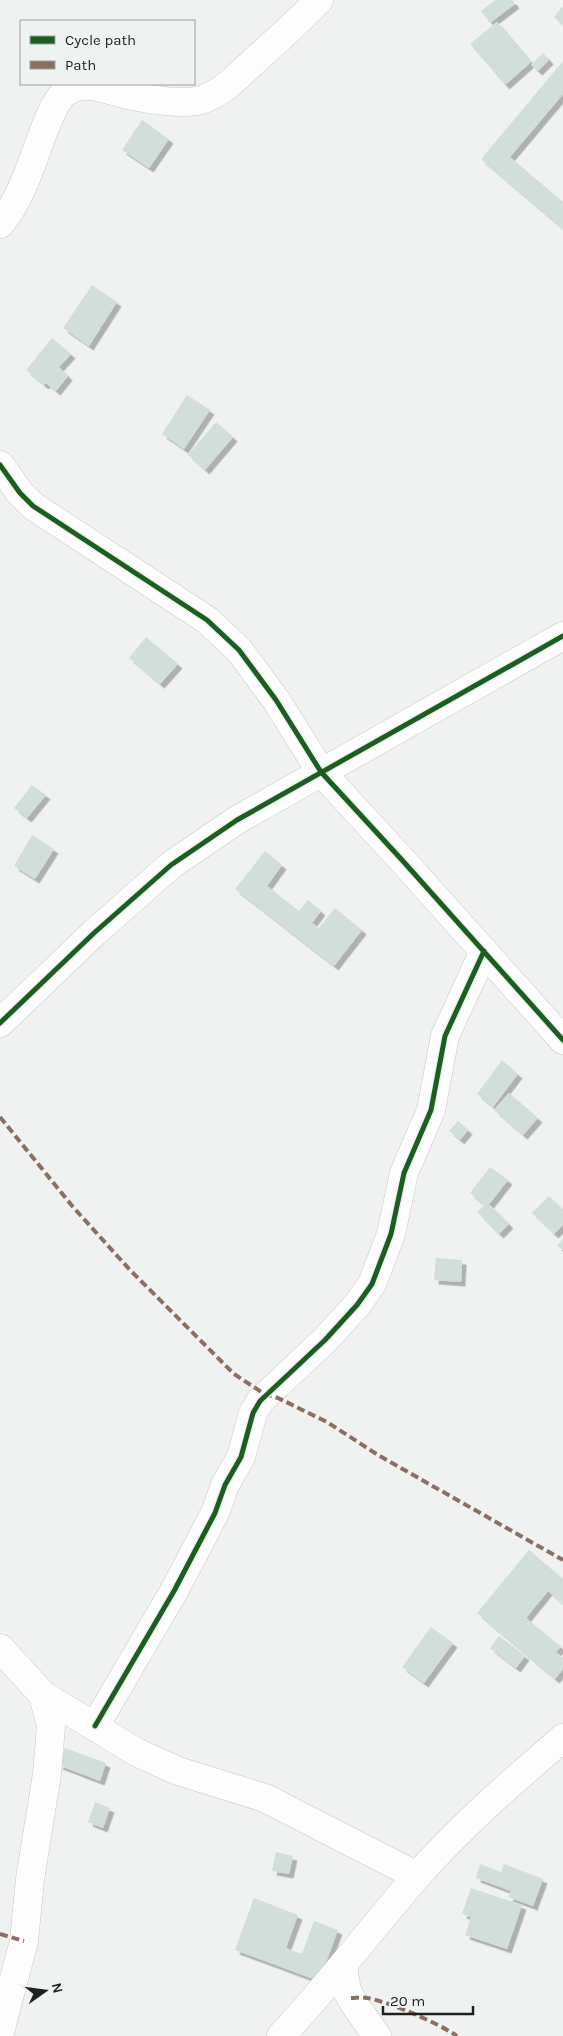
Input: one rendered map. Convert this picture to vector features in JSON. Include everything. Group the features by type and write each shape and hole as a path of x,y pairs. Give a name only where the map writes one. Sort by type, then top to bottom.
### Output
{"street":[{"path":"0,224 7,217 18,196 52,109 65,92 78,87 96,86 128,95 173,102 203,100 231,82 298,22 319,0"},
{"path":"0,465 20,493 33,506 206,620 239,650 276,700 321,772 563,1040"},
{"path":"0,1023 94,933 171,864 237,820 563,636"},
{"path":"95,1726 174,1591 215,1514 225,1484 241,1457 253,1413 260,1401 325,1340 357,1305 372,1284 391,1234 404,1173 432,1110 445,1036 484,951"},
{"path":"0,1648 43,1695 136,1752 178,1771 264,1798 417,1876"},
{"path":"0,2032 24,1941 30,1879 47,1774 51,1726 43,1695"},
{"path":"281,2036 343,1966 417,1876 478,1812 563,1738"},
{"path":"343,1966 347,1991 377,2036"}],"building":[{"path":"495,0 512,0 515,4 490,23 481,11"},
{"path":"563,6 563,25 554,17"},
{"path":"497,22 531,62 505,85 470,44"},
{"path":"543,53 549,60 538,71 531,65"},
{"path":"563,61 563,94 510,157 563,202 563,229 481,159"},
{"path":"142,120 169,139 149,168 122,150"},
{"path":"92,285 117,302 89,346 63,328"},
{"path":"52,338 71,354 59,367 68,376 56,391 46,383 44,385 26,370"},
{"path":"187,395 210,410 184,449 162,434"},
{"path":"216,422 233,437 205,470 188,455"},
{"path":"146,637 178,664 160,684 129,658"},
{"path":"32,785 46,795 27,818 14,808"},
{"path":"32,835 54,849 35,879 14,866"},
{"path":"265,851 282,865 267,886 299,911 308,900 321,911 312,923 319,928 335,908 362,930 334,966 235,889"},
{"path":"502,1060 518,1074 493,1107 477,1094"},
{"path":"509,1093 538,1118 523,1135 494,1110"},
{"path":"458,1121 468,1130 460,1140 449,1131"},
{"path":"490,1167 508,1180 487,1207 470,1193"},
{"path":"549,1196 563,1210 563,1225 554,1234 532,1213"},
{"path":"490,1205 509,1224 499,1234 477,1212 484,1206 487,1208"},
{"path":"563,1238 563,1250 557,1246"},
{"path":"436,1258 462,1260 461,1282 434,1280"},
{"path":"529,1550 563,1579 563,1604 548,1591 526,1618 561,1647 556,1652 563,1658 563,1669 555,1679 477,1613"},
{"path":"431,1627 453,1643 424,1683 402,1667"},
{"path":"499,1636 525,1656 516,1668 490,1648"},
{"path":"65,1748 106,1763 100,1781 58,1765"},
{"path":"95,1802 110,1808 103,1828 88,1822"},
{"path":"276,1852 293,1856 289,1874 272,1871"},
{"path":"480,1864 501,1872 504,1864 543,1879 533,1906 508,1897 511,1891 476,1878"},
{"path":"471,1888 522,1905 507,1949 465,1935 471,1917 462,1914"},
{"path":"254,1898 298,1915 286,1948 302,1954 314,1921 338,1930 319,1981 235,1950"}],"marked path":[{"path":"0,1117 73,1207 130,1270 234,1374 266,1395 278,1398 327,1422 378,1455 563,1560"},
{"path":"0,1934 24,1941"},
{"path":"351,1998 367,1998 400,2008 427,2019 457,2036"}],"cycle path":[{"path":"0,465 20,493 33,506 207,620 239,650 276,700 321,772 563,1040"},
{"path":"0,1023 94,933 171,865 237,820 563,636"},
{"path":"95,1726 174,1591 215,1513 225,1485 241,1457 253,1413 260,1401 325,1340 357,1305 372,1284 391,1234 404,1173 431,1110 445,1036 484,951"}]}
